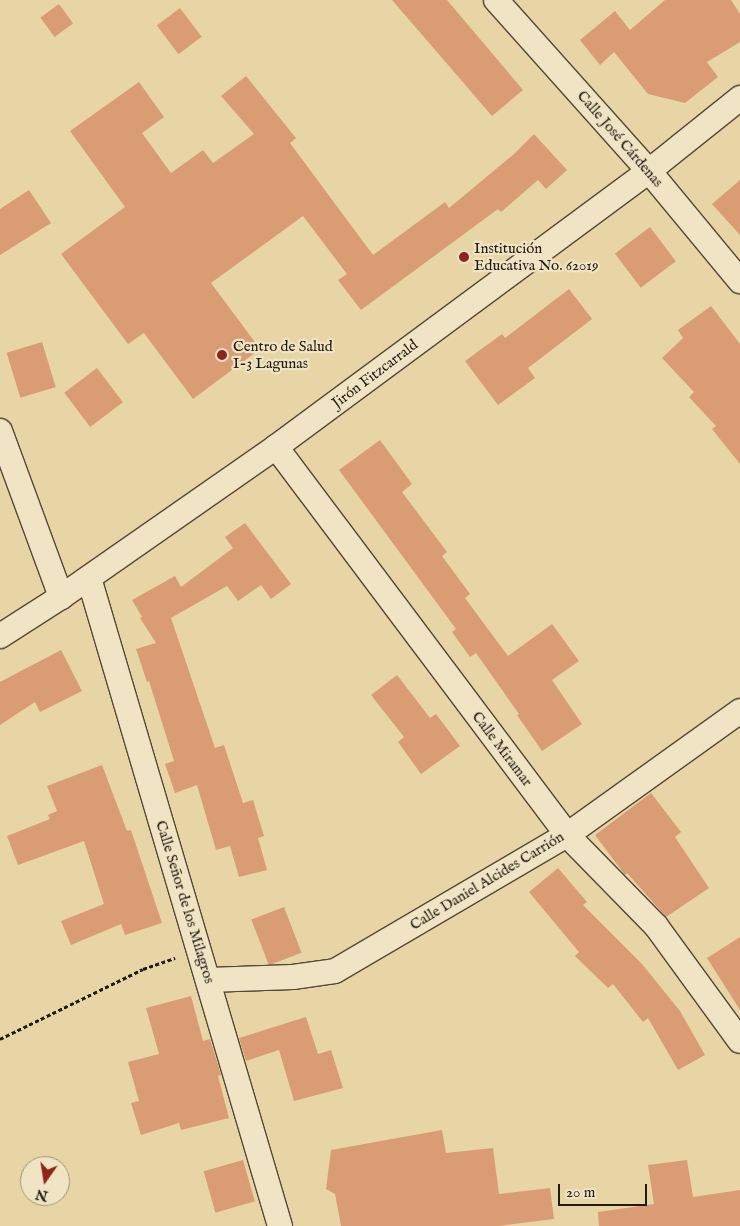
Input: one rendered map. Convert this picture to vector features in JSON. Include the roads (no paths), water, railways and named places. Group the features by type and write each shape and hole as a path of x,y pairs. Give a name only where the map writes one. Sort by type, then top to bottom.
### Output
{"street":[{"name":"Calle José Cárdenas","path":"496,0 649,171 740,280"},
{"name":"Jirón Fitzcarrald","path":"0,636 89,578 276,448 649,171 740,98"},
{"path":"0,431 61,597"},
{"name":"Calle Miramar","path":"276,448 567,834 656,926 740,1041"},
{"name":"Calle Señor de los Milagros","path":"89,578 280,1226"},
{"name":"Calle Daniel Alcides Carrión","path":"208,980 293,977 335,970 567,834 740,711"}],"place":[{"name":"Institución Educativa No. 62019","path":"464,257"},
{"name":"Centro de Salud I-3 Lagunas","path":"222,355"}]}
